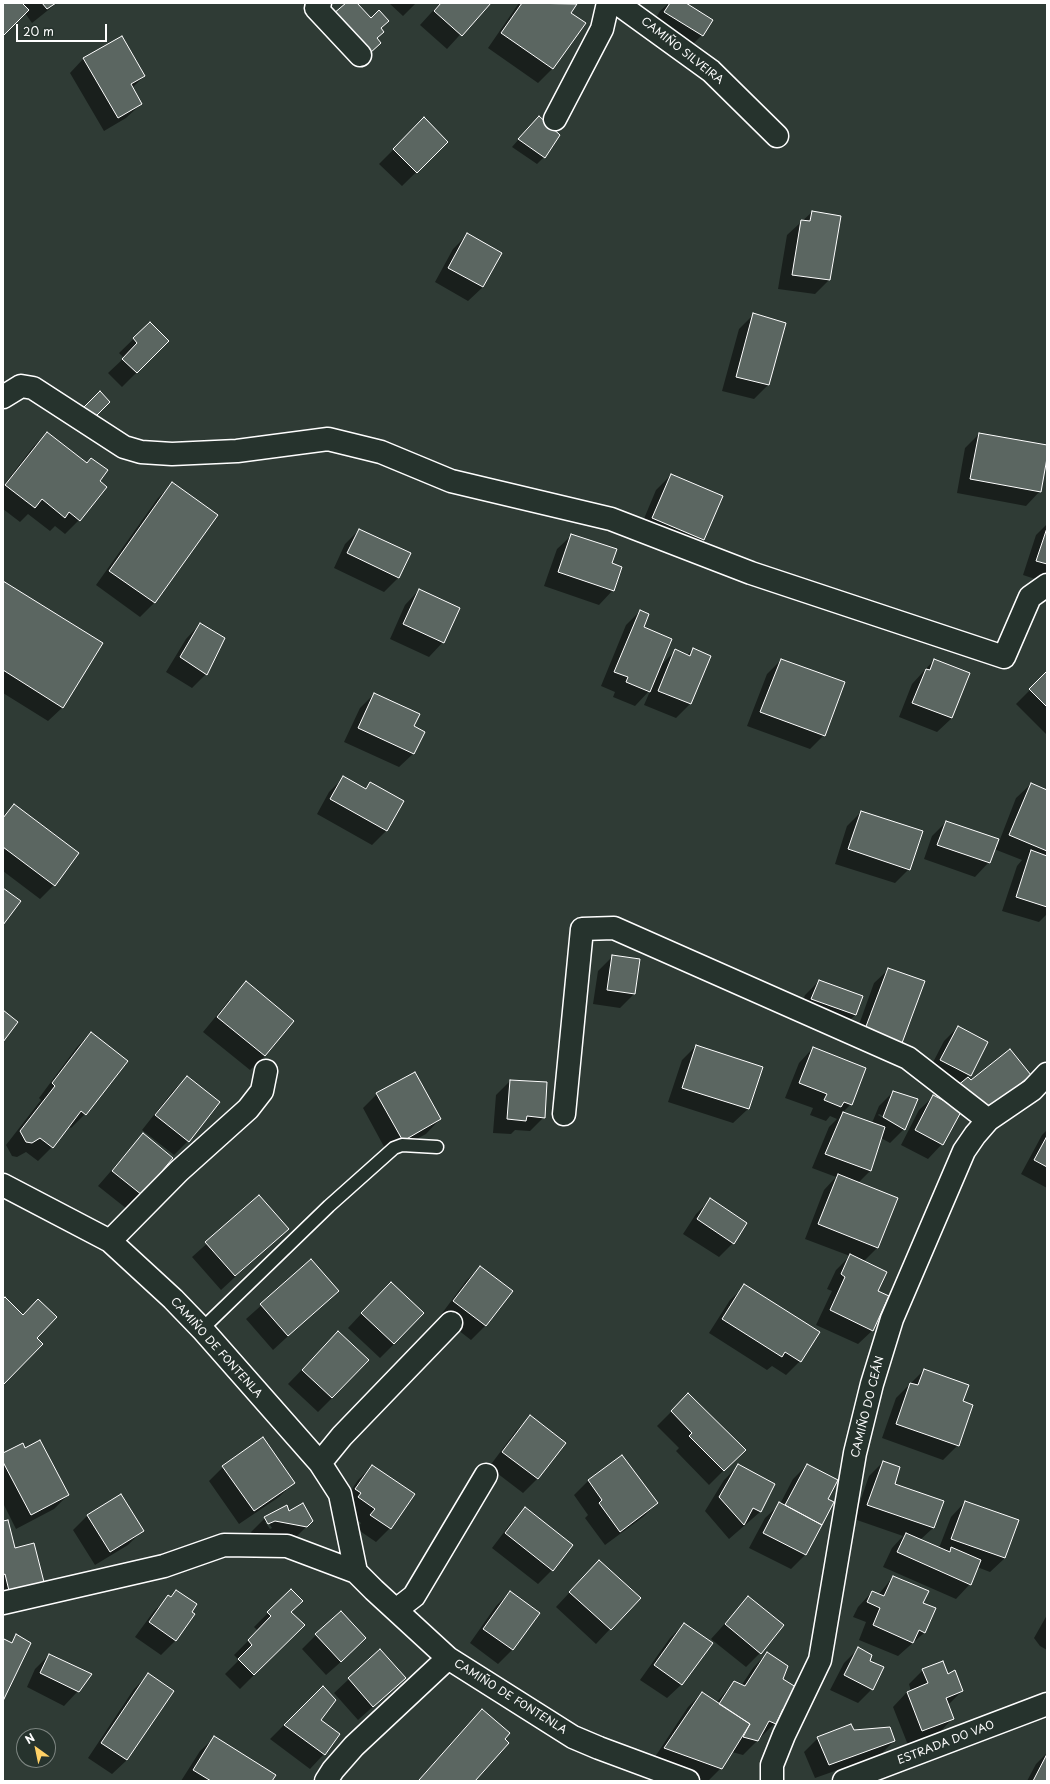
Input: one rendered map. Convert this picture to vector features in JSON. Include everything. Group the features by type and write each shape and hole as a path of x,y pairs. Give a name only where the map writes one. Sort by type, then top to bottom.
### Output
{"street":[{"path":"320,3 316,8 360,55"},
{"path":"555,119 602,29 608,3"},
{"name":"CAMIÑO SILVEIRA","path":"617,3 711,71 778,136"},
{"path":"3,397 21,386 33,388 124,447 141,452 172,454 237,451 328,439 381,452 450,481 611,519 751,573 1004,657 1030,597 1047,585"},
{"path":"564,1114 582,929 614,928 908,1058 988,1120"},
{"path":"110,1241 179,1171 248,1109 262,1091 266,1070"},
{"name":"CAMIÑO DO CEÁN","path":"772,1781 772,1765 784,1735 820,1660 855,1454 872,1384 892,1319 964,1152 975,1135 988,1120 1032,1090 1047,1074"},
{"name":"CAMIÑO DE FONTENLA","path":"3,1185 110,1241 173,1299 202,1329 320,1463 340,1494 356,1572"},
{"path":"320,1463 342,1436 451,1323"},
{"path":"396,1610 414,1596 486,1475"},
{"name":"CAMIÑO DE FONTENLA","path":"3,1603 164,1566 224,1545 287,1546 356,1572 448,1658 573,1736 599,1748 688,1781"},
{"path":"326,1781 333,1770 354,1746 448,1658"},
{"name":"ESTRADA DO VAO","path":"844,1781 1047,1704"}],"lane":[{"path":"202,1329 329,1206 394,1148 402,1145 437,1147"}],"building":[{"path":"3,3 22,3 29,10 3,36"},
{"path":"42,3 56,3 47,9"},
{"path":"346,3 357,3 371,18 379,10 389,21 381,28 384,32 377,38 381,43 369,54 333,14"},
{"path":"441,3 491,3 462,36 434,11"},
{"path":"522,3 577,4 571,13 586,23 553,69 501,33"},
{"path":"670,3 686,3 713,20 703,36 664,12"},
{"path":"122,36 145,76 131,84 142,104 118,118 83,58"},
{"path":"539,116 560,135 545,158 518,139"},
{"path":"424,117 448,142 417,173 393,149"},
{"path":"812,211 841,216 830,280 792,275 801,220 810,221"},
{"path":"467,233 502,253 483,287 448,268"},
{"path":"753,313 786,323 769,385 736,377"},
{"path":"150,322 169,341 137,373 122,359 137,343 133,338"},
{"path":"100,391 110,402 92,420 82,409"},
{"path":"47,432 87,463 91,458 108,470 100,481 107,487 80,521 69,512 65,518 42,499 35,508 5,485"},
{"path":"979,433 1047,445 1047,458 1041,492 970,479"},
{"path":"671,474 723,496 704,540 652,518"},
{"path":"172,482 218,515 155,603 109,571"},
{"path":"1047,528 1047,564 1036,561"},
{"path":"359,529 411,553 399,578 347,553"},
{"path":"571,534 617,549 612,563 622,567 614,591 558,572"},
{"path":"3,581 103,643 63,708 3,670"},
{"path":"419,589 460,608 444,643 403,624"},
{"path":"640,610 649,614 644,627 672,639 650,692 626,682 628,677 614,672"},
{"path":"200,623 225,638 207,675 180,657"},
{"path":"693,648 711,656 691,704 658,691 675,649 690,656"},
{"path":"781,659 845,682 825,736 760,712"},
{"path":"934,659 970,673 952,718 912,703 926,669 930,670"},
{"path":"1047,671 1047,707 1029,689"},
{"path":"374,693 420,714 414,726 425,732 414,754 358,728"},
{"path":"343,776 366,789 370,782 404,801 387,831 330,799"},
{"path":"1031,783 1047,790 1047,851 1009,835"},
{"path":"14,804 79,853 55,886 3,847 3,818"},
{"path":"861,811 923,831 910,870 848,849"},
{"path":"946,821 999,839 990,863 937,845"},
{"path":"1031,850 1047,856 1047,907 1016,897"},
{"path":"3,888 21,901 3,925"},
{"path":"612,955 640,959 635,994 607,990"},
{"path":"888,968 925,981 902,1043 865,1029"},
{"path":"819,980 863,996 856,1015 811,999"},
{"path":"246,981 294,1021 265,1056 217,1017"},
{"path":"3,1010 18,1022 3,1042"},
{"path":"958,1026 988,1042 971,1076 940,1060"},
{"path":"91,1032 128,1061 86,1115 81,1111 53,1148 40,1138 32,1143 26,1142 20,1131 55,1086 52,1083"},
{"path":"696,1045 763,1067 749,1109 682,1088"},
{"path":"813,1047 866,1068 852,1105 844,1102 841,1107 824,1100 827,1094 799,1083"},
{"path":"1010,1049 1031,1075 988,1110 957,1086 968,1077 971,1080"},
{"path":"415,1072 441,1119 403,1141 376,1093"},
{"path":"187,1076 220,1102 189,1142 155,1115"},
{"path":"510,1080 547,1082 545,1118 527,1116 526,1121 507,1119"},
{"path":"893,1091 918,1099 905,1130 883,1117"},
{"path":"933,1095 962,1110 943,1145 915,1130"},
{"path":"843,1112 885,1127 871,1171 825,1154"},
{"path":"143,1133 173,1158 142,1195 112,1171"},
{"path":"1047,1136 1047,1167 1034,1160"},
{"path":"838,1174 898,1198 878,1248 818,1224"},
{"path":"259,1195 289,1229 235,1276 205,1242"},
{"path":"710,1198 747,1223 734,1244 697,1219"},
{"path":"850,1254 887,1272 878,1291 889,1296 873,1331 830,1310 845,1277 841,1274"},
{"path":"311,1259 339,1291 288,1336 260,1304"},
{"path":"480,1266 513,1291 486,1326 453,1301"},
{"path":"391,1282 424,1313 394,1344 361,1313"},
{"path":"744,1284 820,1332 801,1362 785,1352 782,1357 722,1319"},
{"path":"5,1297 23,1315 38,1299 57,1317 37,1338 43,1344 3,1385 3,1299"},
{"path":"338,1331 369,1360 332,1398 302,1370"},
{"path":"924,1369 969,1385 963,1401 973,1405 959,1446 896,1424 910,1383 918,1385"},
{"path":"688,1393 746,1450 724,1471 689,1436 692,1433 671,1411"},
{"path":"530,1415 566,1443 538,1479 502,1452"},
{"path":"263,1437 295,1483 254,1511 222,1466"},
{"path":"40,1440 69,1495 31,1515 3,1462 3,1453 23,1443 25,1448"},
{"path":"622,1455 658,1503 620,1532 599,1503 602,1500 588,1480"},
{"path":"883,1461 900,1467 895,1484 944,1501 934,1528 867,1505"},
{"path":"738,1464 775,1484 761,1512 753,1508 744,1525 719,1497"},
{"path":"807,1464 838,1480 828,1499 834,1502 822,1525 785,1505"},
{"path":"372,1465 415,1494 391,1529 370,1515 375,1509 358,1497 361,1493 355,1489"},
{"path":"121,1494 144,1531 110,1552 87,1515"},
{"path":"965,1501 1019,1520 1005,1558 951,1539"},
{"path":"779,1502 822,1525 806,1555 763,1533"},
{"path":"303,1503 313,1521 307,1527 275,1521 268,1524 264,1517 287,1505 289,1511"},
{"path":"525,1507 573,1545 553,1571 505,1533"},
{"path":"8,1520 15,1548 34,1543 45,1586 10,1595 5,1574 3,1575 3,1521"},
{"path":"906,1533 950,1552 951,1547 981,1560 971,1585 897,1552"},
{"path":"599,1560 641,1598 611,1630 569,1592"},
{"path":"893,1576 929,1591 923,1603 936,1608 925,1633 919,1630 913,1643 873,1625 880,1608 867,1602 872,1591 884,1596"},
{"path":"291,1589 303,1601 291,1612 305,1625 254,1675 238,1659 252,1645 248,1640 271,1616 267,1612"},
{"path":"176,1590 197,1604 192,1612 195,1614 176,1641 149,1622 168,1595 171,1597"},
{"path":"510,1591 540,1613 513,1650 483,1629"},
{"path":"748,1596 784,1625 761,1654 725,1624"},
{"path":"341,1611 366,1638 341,1662 315,1634"},
{"path":"684,1623 713,1643 682,1685 654,1665"},
{"path":"16,1634 31,1643 3,1701 3,1641 4,1639 12,1643"},
{"path":"858,1647 872,1655 870,1661 884,1667 873,1690 844,1675"},
{"path":"380,1649 406,1678 373,1707 348,1678"},
{"path":"767,1652 788,1666 783,1679 799,1689 788,1711 783,1709 776,1724 769,1721 758,1741 743,1737 750,1724 719,1704 734,1681 745,1686"},
{"path":"49,1654 92,1674 79,1692 40,1673"},
{"path":"943,1661 948,1674 955,1670 963,1691 946,1698 954,1719 922,1731 907,1692 928,1683 922,1669"},
{"path":"148,1673 174,1691 127,1760 101,1743"},
{"path":"323,1686 336,1700 321,1720 340,1734 325,1755 284,1725"},
{"path":"702,1692 750,1724 722,1769 664,1748"},
{"path":"482,1709 510,1733 505,1739 509,1743 475,1781 420,1781 419,1780"},
{"path":"851,1724 854,1730 890,1727 895,1741 829,1765 817,1737"},
{"path":"214,1736 276,1775 272,1781 211,1781 193,1770"},
{"path":"1047,1754 1047,1781 1033,1781"}]}
